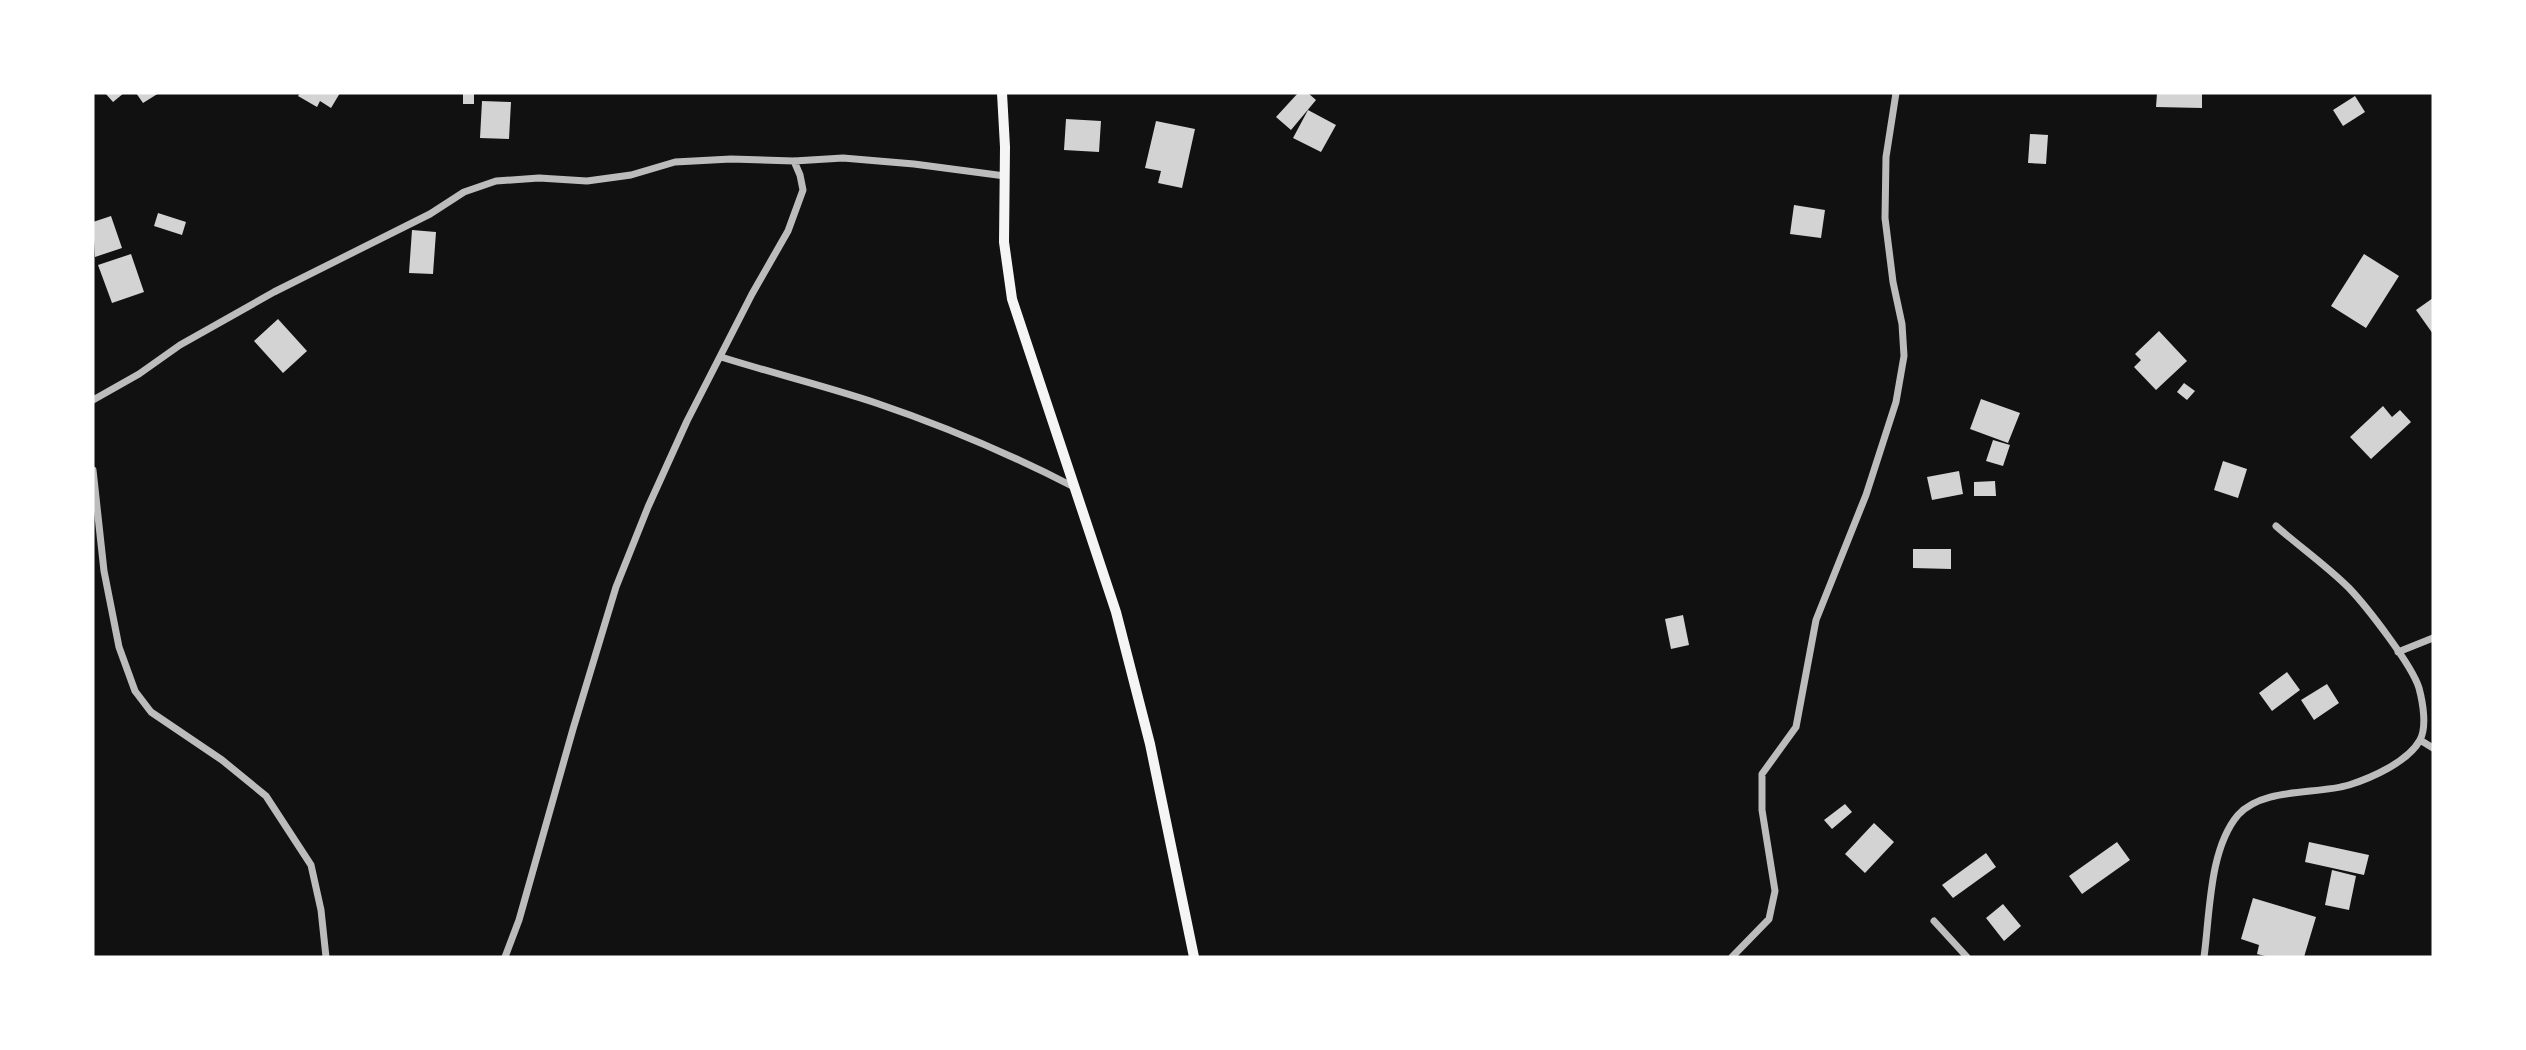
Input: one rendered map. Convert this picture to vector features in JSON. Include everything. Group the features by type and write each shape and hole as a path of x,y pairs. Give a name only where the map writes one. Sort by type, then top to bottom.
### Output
{"main road":[{"path":"1004,95 1003,242 1012,299 1116,612 1146,731 1194,957"}],"street":[{"path":"1732,957 1769,919 1775,891 1762,810 1762,774 1796,727 1816,620 1866,495 1896,402 1904,356 1902,324 1893,282 1885,218 1886,157 1896,93"},
{"path":"93,400 139,374 180,345 274,292 430,214 464,192 496,181 539,178 587,181 631,174 676,162 731,159 794,161 843,158 1004,176"},
{"path":"505,957 519,920 616,587 687,421 788,231 803,190 794,161"},
{"path":"721,357 874,403 949,430 1026,462 1077,488"},
{"path":"93,470 104,571 119,647 135,691 151,712 222,760 266,796 311,865 321,910 326,957"},
{"path":"2204,957 2218,852 2226,831 2240,813 2255,802 2291,793 2346,786 2374,775 2402,759 2420,740 2424,721 2419,687 2398,652 2349,589 2276,526"},
{"path":"2398,652 2433,638"},
{"path":"2420,740 2433,748"},
{"path":"1934,921 1967,957"}],"building":[{"path":"105,93 124,93 113,102"},
{"path":"136,93 159,93 143,103"},
{"path":"300,93 340,93 331,108 320,101 317,107 298,96"},
{"path":"463,93 474,93 474,104 463,104"},
{"path":"1298,93 1308,93 1316,100 1291,130 1276,117"},
{"path":"2157,93 2202,93 2202,108 2156,107"},
{"path":"2355,96 2365,112 2343,126 2333,110"},
{"path":"482,101 511,102 509,139 480,138"},
{"path":"1308,110 1336,125 1321,152 1293,138"},
{"path":"1066,119 1101,121 1099,152 1064,150"},
{"path":"1156,121 1195,129 1182,188 1158,183 1161,171 1145,168"},
{"path":"2030,134 2048,135 2046,164 2028,163"},
{"path":"1794,205 1825,210 1821,238 1790,234"},
{"path":"158,213 186,222 182,235 154,226"},
{"path":"111,216 122,248 95,257 93,222"},
{"path":"412,230 436,232 433,274 409,273"},
{"path":"131,254 144,292 112,303 98,265"},
{"path":"2364,254 2399,276 2366,328 2331,306"},
{"path":"2433,298 2433,334 2416,310"},
{"path":"278,319 307,351 283,373 254,341"},
{"path":"2159,331 2187,361 2156,390 2134,367 2141,360 2135,354"},
{"path":"2184,383 2195,391 2187,400 2177,392"},
{"path":"1981,399 2020,413 2008,443 1970,429"},
{"path":"2383,406 2392,417 2400,410 2411,422 2371,459 2350,437"},
{"path":"1993,440 2010,445 2003,466 1986,461"},
{"path":"2223,461 2247,469 2238,498 2214,490"},
{"path":"1959,471 1963,494 1932,500 1927,477"},
{"path":"1995,481 1996,496 1974,496 1974,482"},
{"path":"1913,549 1951,549 1951,569 1913,568"},
{"path":"1683,615 1689,645 1671,649 1665,619"},
{"path":"2287,672 2300,690 2272,711 2259,693"},
{"path":"2327,684 2339,703 2314,720 2301,700"},
{"path":"1845,804 1852,812 1832,829 1824,820"},
{"path":"1874,823 1894,842 1865,873 1845,854"},
{"path":"2117,842 2130,860 2082,894 2069,876"},
{"path":"2309,842 2369,855 2364,875 2305,862"},
{"path":"1986,853 1996,867 1953,898 1942,885"},
{"path":"2332,870 2356,876 2349,910 2325,905"},
{"path":"2253,898 2316,917 2304,957 2269,957 2257,954 2259,945 2241,939"},
{"path":"2003,904 2021,926 2004,941 1986,918"}]}
